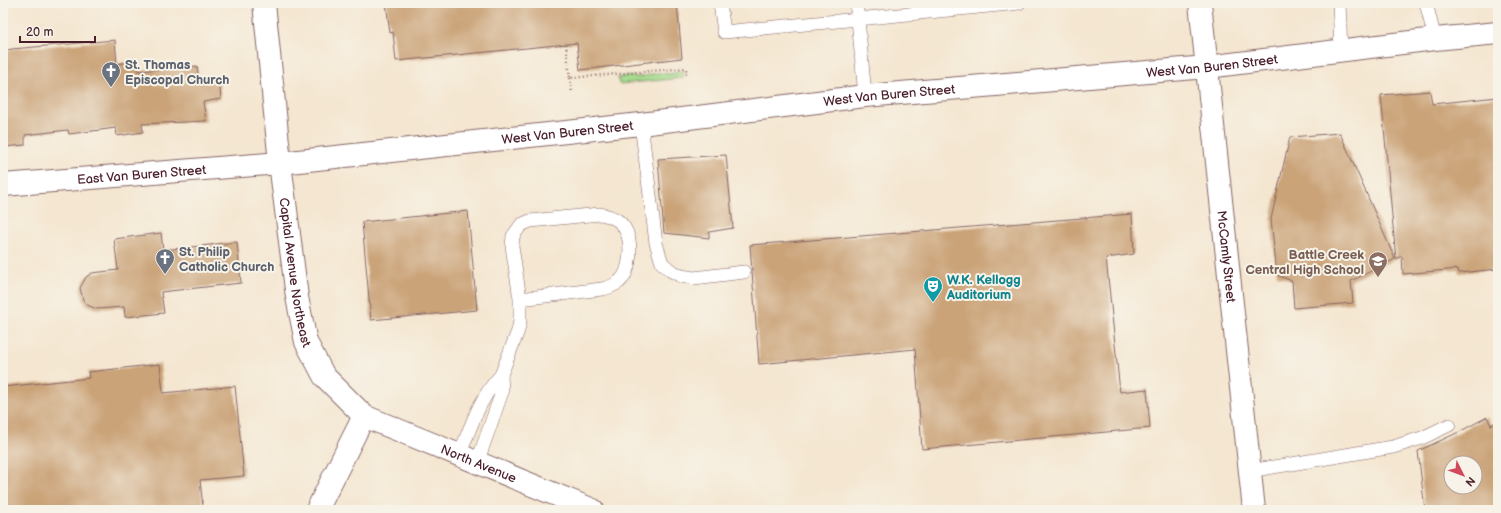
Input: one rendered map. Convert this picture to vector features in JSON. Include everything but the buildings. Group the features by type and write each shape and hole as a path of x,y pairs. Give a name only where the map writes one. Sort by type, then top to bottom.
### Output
{"street":[{"name":"Capital Avenue Northeast","path":"264,3 280,163 297,297 306,342 324,376 364,416"},
{"name":"McCamly Street","path":"1200,3 1254,510"},
{"name":"West Van Buren Street","path":"280,163 641,124 865,96 1207,67 1435,39 1498,34"},
{"name":"East Van Buren Street","path":"3,185 280,163"},
{"name":"North Avenue","path":"364,416 468,460 593,510"},
{"path":"317,510 364,416"}],"lane":[{"path":"720,3 724,32 1019,3"},
{"path":"856,3 865,96"},
{"path":"1338,3 1341,51"},
{"path":"1426,3 1435,39"},
{"path":"641,124 656,243 662,263 670,270 681,276 694,278 744,272"},
{"path":"468,460 502,392 501,376 520,321 520,299 512,246 513,236 520,226 530,221 600,214 610,215 618,221 625,230 630,258 627,271 620,281 612,286 602,289 520,299"},
{"path":"468,460 483,398 491,386 501,376"},
{"path":"1249,471 1393,447 1422,438 1449,425"}],"path":[{"path":"566,44 572,92"},
{"path":"570,78 686,68 687,77"}],"green space":[{"path":"683,71 683,78 619,84 618,78 625,76 639,77 658,73 670,74"}],"place":[{"name":"St. Thomas Episcopal Church","path":"111,88"},
{"name":"St. Philip Catholic Church","path":"165,275"},
{"name":"Battle Creek Central High School","path":"1378,278"},
{"name":"W.K. Kellogg Auditorium","path":"933,303"}]}
